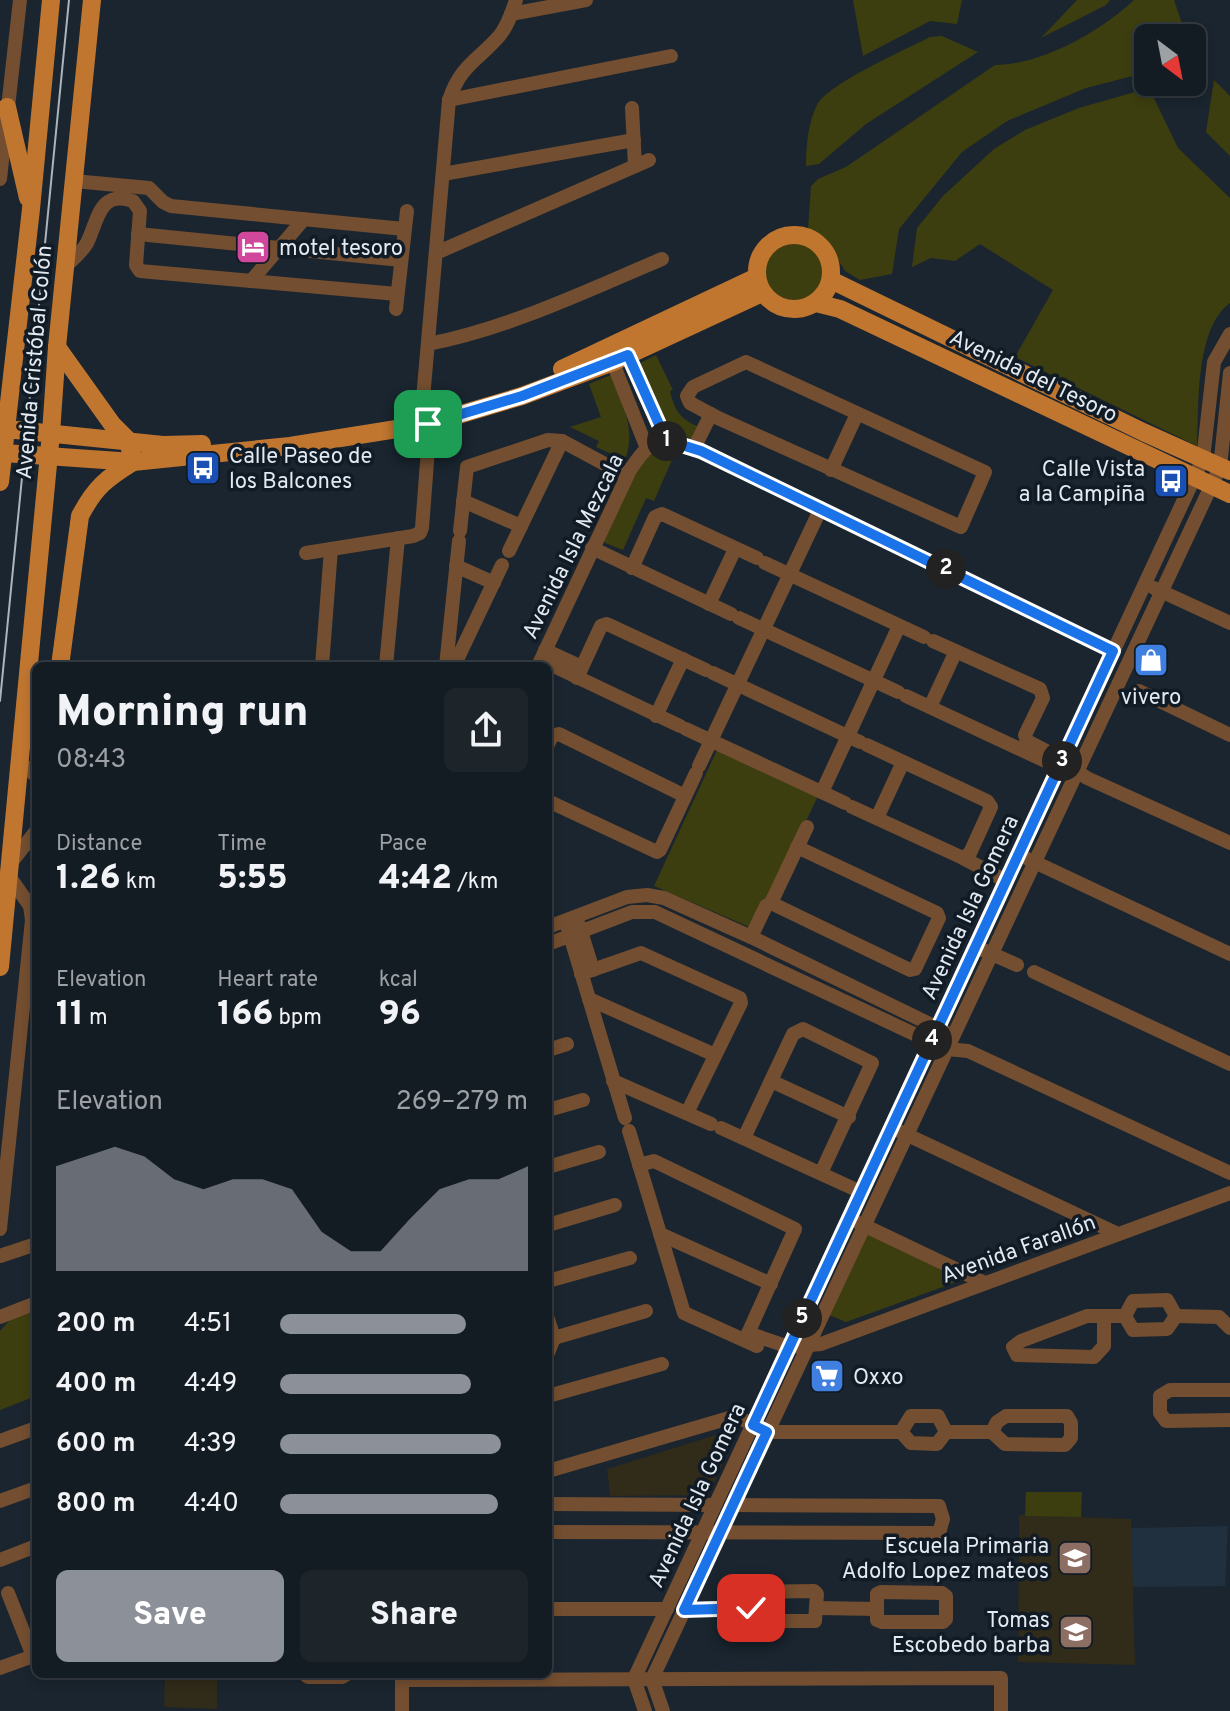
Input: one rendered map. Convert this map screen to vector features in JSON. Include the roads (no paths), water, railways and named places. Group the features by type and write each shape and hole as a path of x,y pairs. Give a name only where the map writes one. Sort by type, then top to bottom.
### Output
{"main road":[{"name":"Avenida Cristóbal Colón","path":"0,482 3,429 31,209 51,0"},
{"name":"Avenida Cristóbal Colón","path":"0,967 92,0"},
{"path":"5,99 31,209"},
{"path":"797,235 818,243 825,251 830,260 831,280 816,303 795,310 784,308 774,304 760,285 758,266 768,247 786,236 797,235"},
{"name":"Avenida del Tesoro","path":"831,280 1218,466"},
{"path":"2,452 133,462 290,446 426,418 522,396 760,285"},
{"name":"Avenida del Tesoro","path":"816,303 840,309 1230,494"},
{"path":"57,347 112,424 128,440 133,462"},
{"path":"3,429 163,445 244,442 426,418"},
{"path":"61,662 80,516 90,496 103,481 133,462"},
{"path":"20,760 32,740"}],"street":[{"path":"0,179 5,99 20,0"},
{"path":"306,553 416,535 422,528 429,436 423,399 449,100 454,84 466,67 499,37 514,7 586,0"},
{"path":"449,100 671,56"},
{"path":"436,253 642,163 634,140 632,108"},
{"path":"443,174 634,140"},
{"path":"74,181 149,188 171,206 404,229"},
{"path":"65,267 85,246 98,213 97,183"},
{"path":"98,213 114,199 133,201 140,211 136,265 140,271 251,281 396,302 407,211"},
{"path":"251,281 304,219"},
{"path":"138,234 401,260"},
{"path":"428,344 541,310 662,259"},
{"name":"Avenida Isla Gomera","path":"1218,466 1214,362 1230,334"},
{"name":"Avenida Isla Mezcala","path":"541,659 629,473 656,443 618,352"},
{"path":"746,362 857,414 985,472 961,527 715,416 688,399 689,391 698,384 746,362"},
{"name":"Avenida Isla Gomera","path":"652,1679 767,1432 811,1348 864,1226 1035,863 1080,775 1211,487 1218,466 1230,373"},
{"path":"831,470 857,414"},
{"path":"698,450 715,416"},
{"path":"446,662 467,467 548,440 592,450 629,473"},
{"path":"456,662 562,441"},
{"path":"656,443 698,450 1113,651"},
{"name":"Avenida Isla Gomera","path":"634,1679 1193,479 1218,466"},
{"path":"463,501 521,526"},
{"path":"552,803 657,852 660,850 763,629 824,510"},
{"path":"634,564 655,517 660,514 1040,689 1043,698 1025,735 1027,741 1060,764"},
{"path":"386,662 398,538"},
{"path":"594,544 709,604 1230,843"},
{"path":"322,662 331,549"},
{"path":"709,604 735,549"},
{"path":"456,566 494,583"},
{"path":"1145,583 1230,623"},
{"path":"579,672 601,626 607,624 903,762 990,804 966,857"},
{"path":"822,792 858,741 873,681 899,626"},
{"path":"930,707 956,651"},
{"path":"656,716 683,659"},
{"path":"552,663 579,672 656,716 1008,877"},
{"path":"1139,691 1230,735"},
{"path":"552,736 559,734 685,796"},
{"path":"20,760 32,772"},
{"path":"877,818 903,762"},
{"path":"756,939 807,827"},
{"path":"0,1229 32,920 30,906 9,870 32,837"},
{"path":"774,904 910,970 915,969 939,918 937,913 797,847"},
{"path":"1018,855 1230,954"},
{"path":"552,941 627,897 647,895 664,898 756,939 934,1035"},
{"path":"552,927 573,926 632,912 655,912 951,1042 1230,1173"},
{"path":"573,926 587,972 589,999 684,1313 787,1351"},
{"path":"976,946 1017,965"},
{"path":"587,972 641,953 740,998 741,1003 687,1113"},
{"path":"1034,972 1230,1064"},
{"path":"589,999 715,1055"},
{"path":"744,1138 793,1034 803,1029 872,1063 823,1169"},
{"path":"552,1049 567,1044"},
{"path":"19,1050 32,1050"},
{"path":"613,1081 863,1188"},
{"path":"771,1081 849,1117"},
{"path":"552,1109 583,1100"},
{"path":"891,1127 1118,1234"},
{"path":"552,1166 599,1152"},
{"path":"639,1165 654,1161 792,1226 794,1233 746,1336"},
{"name":"Avenida Farallón","path":"787,1351 811,1348 1230,1193"},
{"path":"552,1224 615,1205"},
{"path":"849,1218 985,1283"},
{"path":"1084,1220 1097,1242"},
{"path":"660,1234 771,1284"},
{"path":"0,1256 32,1245"},
{"path":"552,1280 630,1258"},
{"path":"1125,1316 1133,1301 1167,1300 1176,1316"},
{"path":"1176,1316 1225,1322 1230,1303"},
{"path":"0,1317 32,1305"},
{"path":"554,1338 646,1311"},
{"path":"1104,1316 1104,1346 1094,1357 1017,1355 1014,1352 1013,1347 1021,1341 1087,1316 1104,1316 1125,1316"},
{"path":"1125,1316 1133,1330 1167,1329 1176,1316"},
{"path":"552,1332 552,1343"},
{"path":"552,1395 662,1364"},
{"path":"1230,1390 1170,1390 1160,1396 1160,1413 1166,1421 1230,1420"},
{"path":"552,1470 736,1416 767,1432 901,1432 911,1443 937,1444 946,1432"},
{"path":"901,1432 911,1416 938,1416 946,1432"},
{"path":"946,1432 992,1432 1005,1444 1065,1445 1071,1438 1071,1423 1067,1416 1006,1416 997,1422 992,1432"},
{"path":"0,1441 32,1429"},
{"path":"0,1501 32,1489"},
{"path":"552,1504 715,1505"},
{"path":"624,1533 628,1504"},
{"path":"552,1532 939,1533 943,1519 939,1506 733,1505"},
{"path":"759,1533 760,1505"},
{"path":"0,1560 32,1548"},
{"path":"814,1591 817,1594 817,1608 815,1621 755,1621 751,1617 753,1592 814,1591"},
{"path":"881,1592 942,1593 946,1596 946,1619 943,1622 882,1622 877,1620 877,1609 877,1594 881,1592"},
{"path":"8,1593 32,1651"},
{"path":"684,1610 751,1608"},
{"path":"817,1608 877,1609"},
{"path":"552,1609 667,1609"},
{"path":"0,1668 32,1657"},
{"path":"402,1678 402,1711"},
{"path":"518,1678 1001,1678 1001,1711"},
{"path":"634,1679 645,1711"},
{"path":"652,1679 663,1711"}],"tram line":[{"path":"0,701 69,0"}],"place":[{"name":"motel tesoro","path":"253,247"},
{"name":"Calle Paseo de los Balcones","path":"203,468"},
{"name":"Calle Vista a la Campiña","path":"1171,481"},
{"name":"vivero","path":"1151,660"},
{"name":"Oxxo","path":"827,1376"},
{"name":"Escuela Primaria Adolfo Lopez mateos","path":"1075,1558"},
{"name":"Tomas Escobedo barba","path":"1076,1632"}]}
